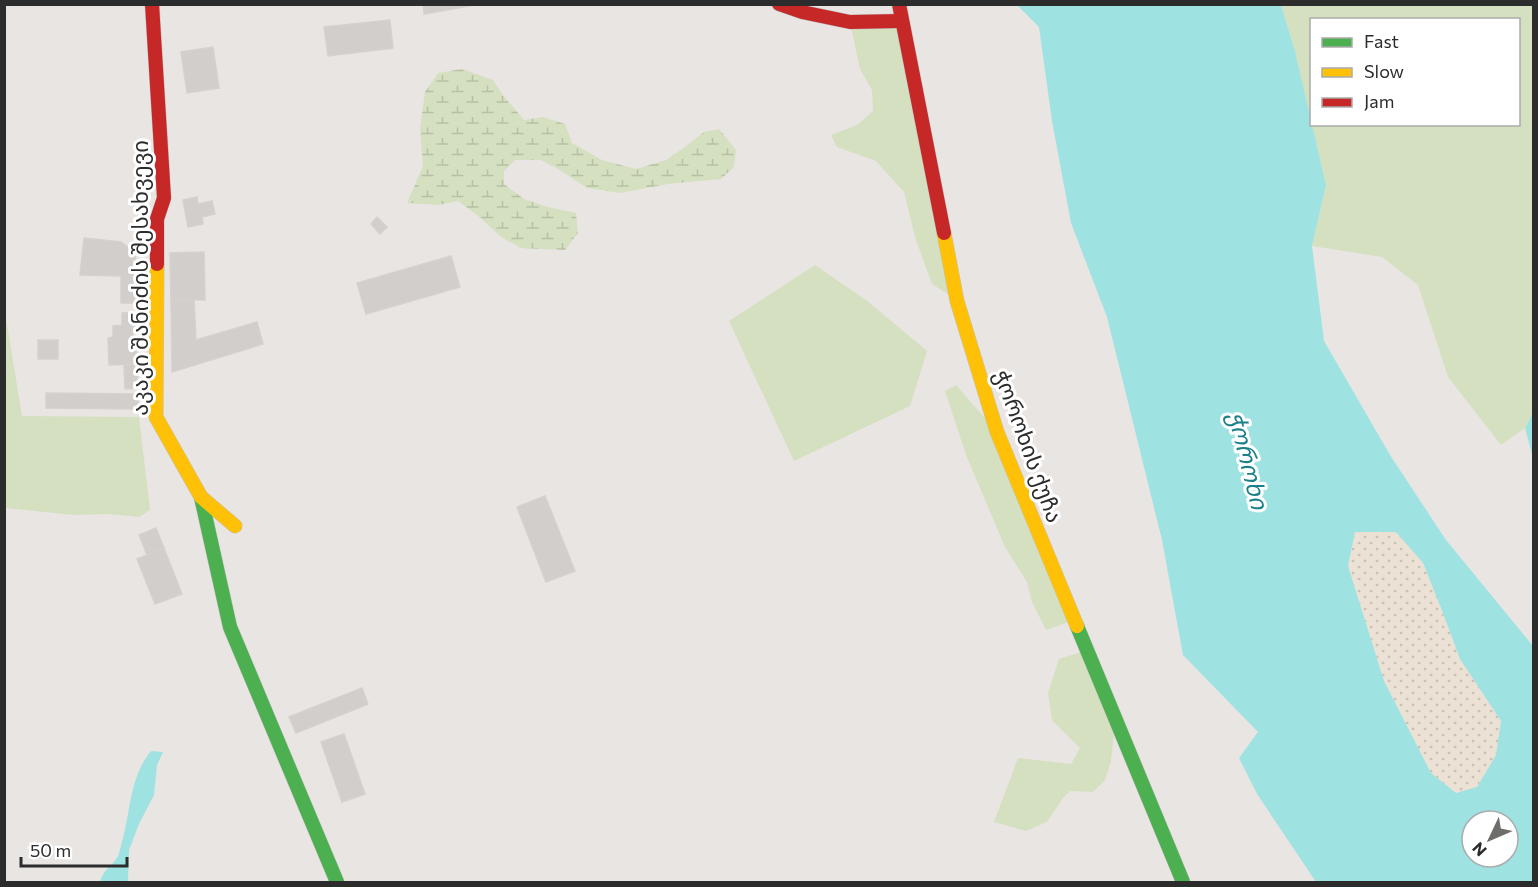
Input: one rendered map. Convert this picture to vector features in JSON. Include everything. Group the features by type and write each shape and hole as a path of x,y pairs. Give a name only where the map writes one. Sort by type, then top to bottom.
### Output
{"street":[{"name":"აკაკი შანიძის შესახვევი","path":"152,4 164,198 157,219 156,417 201,496 235,526"},
{"path":"779,4 802,12 850,22 901,21"},
{"name":"ჭოროხის ქუჩა","path":"898,4 957,300 997,432 1183,882"},
{"path":"201,496 231,627 337,882"}],"green space":[{"path":"1281,5 1533,5 1533,413 1525,428 1501,445 1448,377 1418,285 1382,257 1312,246 1326,185 1312,126 1520,126 1520,18 1310,18 1310,118 1295,51"},
{"path":"901,21 957,300 932,284 915,237 904,192 876,161 837,147 831,135 857,125 873,111 872,90 860,69 850,22"},
{"path":"462,69 493,80 524,120 543,117 565,124 572,143 602,160 636,169 666,160 704,132 719,129 736,150 734,167 721,179 668,184 620,193 587,188 541,160 515,160 504,171 504,184 524,199 576,213 578,233 565,250 521,248 501,237 458,201 439,205 407,203 423,166 420,129 425,92 438,73"},
{"path":"815,265 866,300 927,351 910,406 794,461 729,321"},
{"path":"5,312 22,416 139,417 150,510 139,517 108,514 74,515 5,508"},
{"path":"956,385 997,432 1075,620 1046,630 1032,602 1027,582 1005,547 966,455 945,391"},
{"path":"1087,650 1114,733 1111,761 1105,780 1093,792 1070,791 1047,822 1026,831 994,822 1018,758 1071,764 1080,748 1052,720 1048,693 1059,659"}],"sand":[{"path":"1355,532 1396,532 1423,563 1460,659 1501,721 1496,755 1477,787 1456,793 1431,773 1384,681 1348,566"}],"water":[{"name":"ჭოროხი","path":"1017,5 1281,5 1295,51 1310,116 1310,126 1312,126 1326,185 1312,246 1324,341 1390,455 1446,540 1533,646 1533,882 1316,882 1257,794 1239,758 1258,732 1183,655 1162,540 1107,317 1071,223 1052,121 1039,27","holes":["1355,532 1396,532 1423,563 1460,659 1501,721 1496,755 1477,787 1456,793 1431,773 1384,681 1348,566"]},
{"path":"1533,413 1533,458 1525,428"},
{"path":"151,751 163,752 157,765 154,795 129,850 128,882 100,882 103,874 118,856 135,782"}],"building":[{"path":"423,4 480,4 424,14"},
{"path":"390,20 393,48 328,56 324,27"},
{"path":"213,47 219,88 187,93 181,52"},
{"path":"197,197 198,204 212,201 215,214 202,217 203,224 188,227 183,200"},
{"path":"377,217 387,227 380,234 371,224"},
{"path":"84,238 121,242 135,253 137,303 121,303 121,276 80,275"},
{"path":"204,252 205,300 171,300 170,253"},
{"path":"451,256 460,287 366,314 357,283"},
{"path":"171,300 194,300 196,340 257,322 263,344 172,372"},
{"path":"134,312 137,364 109,365 108,338 113,337 113,326 122,325 122,313"},
{"path":"38,340 58,340 58,359 38,359"},
{"path":"137,364 138,388 125,389 124,365"},
{"path":"46,393 138,394 138,409 46,408"},
{"path":"545,496 575,571 546,582 517,507"},
{"path":"156,528 164,548 147,555 139,535"},
{"path":"164,548 182,594 155,604 137,559"},
{"path":"362,688 368,704 296,733 289,717"},
{"path":"344,734 365,794 342,802 321,742"}],"traffic: fast":[{"path":"201,497 230,627 337,882"},
{"path":"1077,626 1183,882"}],"traffic: slow":[{"path":"944,233 957,301 997,432 1077,626"},
{"path":"157,264 156,417 201,497 235,526"}],"traffic: jam":[{"path":"152,4 164,198 157,219 157,264"},
{"path":"779,4 802,12 850,22 901,21"},
{"path":"899,4 944,233"}]}
